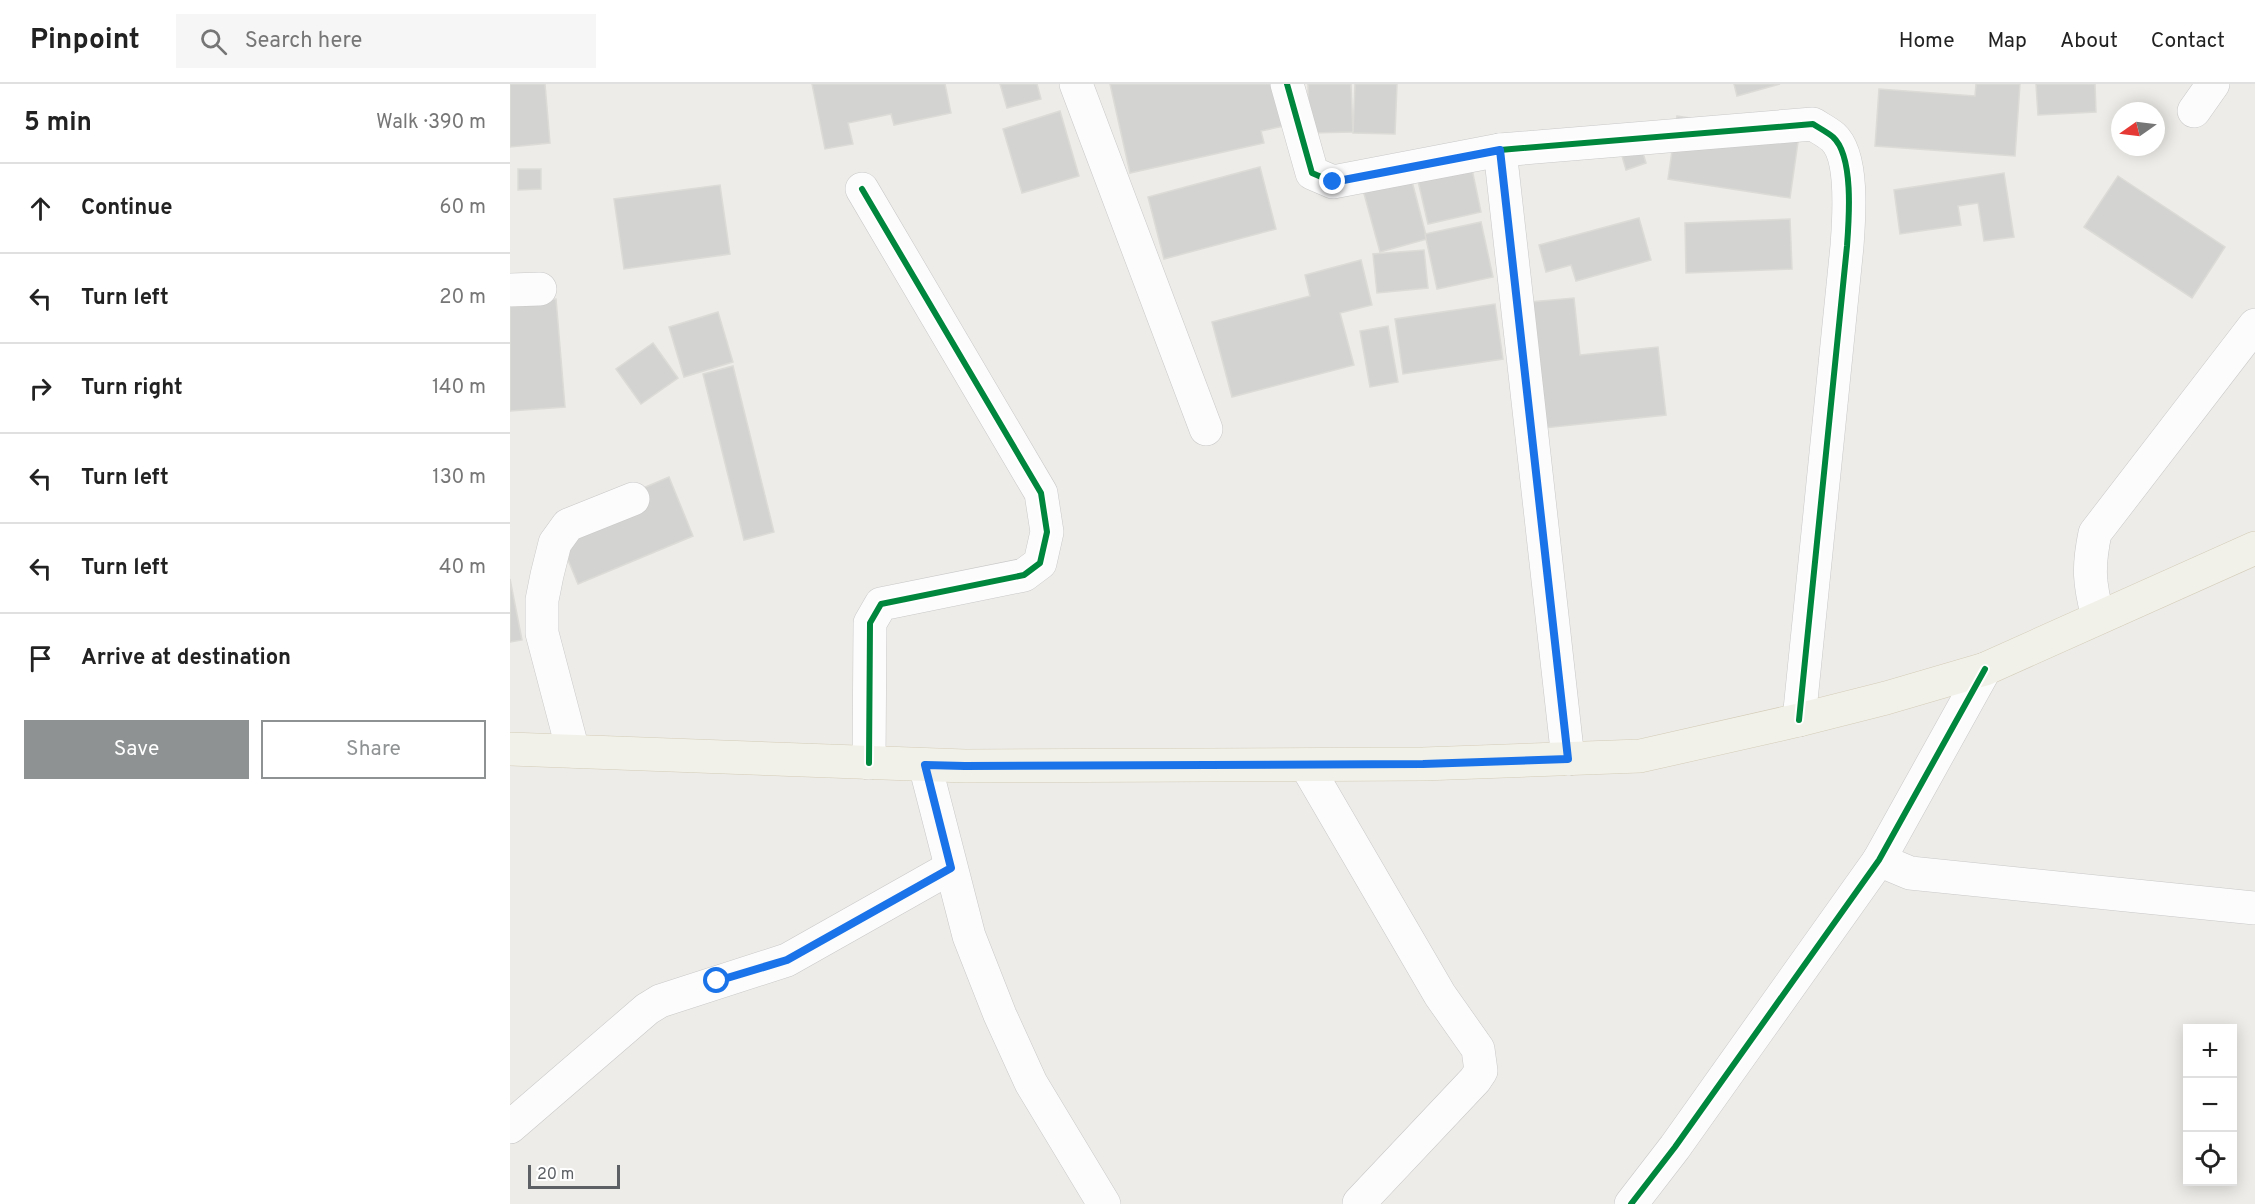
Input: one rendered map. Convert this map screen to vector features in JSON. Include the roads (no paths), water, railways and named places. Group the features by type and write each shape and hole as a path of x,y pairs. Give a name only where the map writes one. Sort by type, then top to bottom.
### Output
{"main road":[{"path":"510,749 965,766 1423,764 1640,756 1800,720 1984,669 2255,548"}],"street":[{"path":"1076,84 1206,429"},
{"path":"1287,84 1312,172 1333,182 1500,150 1813,124 1834,138 1846,164 1850,201 1800,720"},
{"path":"2194,111 2213,84"},
{"path":"1500,150 1568,759"},
{"path":"862,189 1041,493 1047,532 1040,563 1024,575 881,604 870,623 868,763"},
{"path":"2098,617 2090,587 2089,561 2095,533 2255,325"},
{"path":"573,751 542,633 542,600 547,575 555,543 568,525 633,499"},
{"path":"1639,1203 1675,1147 1879,860 1984,669"},
{"path":"925,765 969,936 1000,1015 1031,1083 1104,1204"},
{"path":"1306,765 1440,995 1478,1049 1481,1061 1481,1071 1475,1080 1359,1203"},
{"path":"1879,860 1910,873 2255,908"},
{"path":"510,1127 647,1009 660,1001 787,960 951,868"}]}
